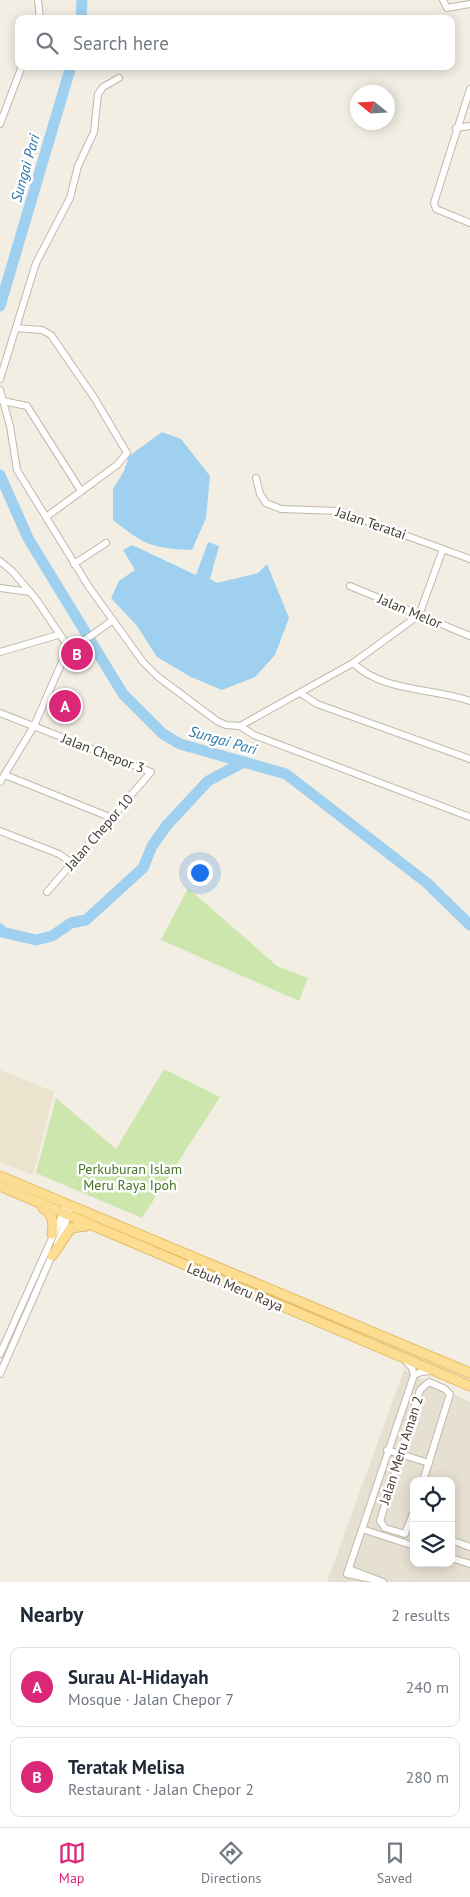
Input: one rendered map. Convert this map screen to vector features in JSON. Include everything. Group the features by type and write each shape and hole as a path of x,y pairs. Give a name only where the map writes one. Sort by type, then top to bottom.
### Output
{"main road":[{"name":"Lebuh Meru Raya","path":"0,1176 470,1373"},
{"name":"Lebuh Meru Raya","path":"0,1186 470,1386"},
{"path":"30,1199 50,1213 53,1219 52,1234"},
{"path":"52,1256 71,1228 92,1226"}],"street":[{"path":"38,0 40,15"},
{"path":"443,0 447,8 470,4"},
{"path":"0,124 20,70"},
{"path":"0,380 36,263 70,198 78,166 94,132 98,94 103,87 119,78"},
{"path":"470,89 456,128 434,205 436,209 470,222"},
{"path":"456,128 470,126"},
{"path":"16,328 42,330 51,335 125,447 125,457 46,517"},
{"path":"0,390 4,401 17,470 74,564 144,662 157,676 217,721 226,725 240,726 254,736 470,818"},
{"path":"4,401 27,406 81,491"},
{"name":"Jalan Teratai","path":"256,478 260,494 266,504 281,509 339,511 470,559"},
{"path":"74,564 106,543"},
{"path":"240,726 353,663 419,615 443,549"},
{"path":"0,561 12,571 30,592 42,607 58,635 69,646"},
{"name":"Jalan Melor","path":"350,586 470,636"},
{"path":"1,589 30,592"},
{"path":"69,646 78,644 104,628 113,620"},
{"path":"0,652 58,635"},
{"path":"0,782 34,726 69,646"},
{"path":"353,663 358,668 391,683 470,701"},
{"path":"300,693 318,704 470,758"},
{"name":"Jalan Chepor 3","path":"0,713 151,772"},
{"name":"Jalan Chepor 10","path":"47,892 151,772"},
{"path":"4,774 112,818"},
{"path":"0,831 59,854 72,863"},
{"path":"0,1374 52,1256 69,1205"},
{"path":"0,1354 52,1234 65,1214"},
{"path":"397,1354 412,1368 414,1375 421,1372 440,1372"},
{"name":"Jalan Meru Aman 2","path":"380,1581 348,1572 387,1450 414,1375"},
{"name":"Jalan Meru Aman 2","path":"410,1521 405,1534 385,1528 380,1523 380,1516 420,1390 426,1383 432,1383 447,1390 450,1394 425,1477"},
{"path":"387,1450 429,1463"},
{"name":"Jalan Meru Aman 2","path":"367,1513 380,1516"},
{"path":"362,1529 410,1545"},
{"path":"455,1541 470,1546"},
{"path":"455,1559 470,1564"}],"shaded area":[{"path":"0,1070 54,1092 33,1175 0,1162"},
{"path":"404,1370 470,1402 470,1582 327,1582"}],"green space":[{"path":"188,888 277,966 308,978 299,1001 161,940"},
{"name":"Perkuburan Islam Meru Raya Ipoh","path":"164,1069 220,1097 142,1218 36,1173 56,1098 116,1149"}],"water":[{"path":"162,432 181,439 210,476 206,518 192,550 149,544 113,520 113,489 124,471 129,456"},
{"path":"208,542 219,546 210,579 217,583 258,573 267,564 289,618 275,655 255,677 222,690 191,677 157,657 137,626 111,598 119,581 135,570 123,550 132,545 196,575"}],"waterway":[{"name":"Sungai Pari","path":"81,15 82,0"},
{"name":"Sungai Pari","path":"0,306 70,70"},
{"name":"Sungai Pari","path":"0,475 28,538 123,694 163,734 180,744 286,774 427,883 470,925"},
{"path":"0,929 2,932 36,940 52,936 71,923 86,920 143,868 152,846 167,825 208,781 244,762"}],"place":[{"name":"Teratak Melisa","path":"77,654"},
{"name":"Surau Al-Hidayah","path":"65,706"}]}
